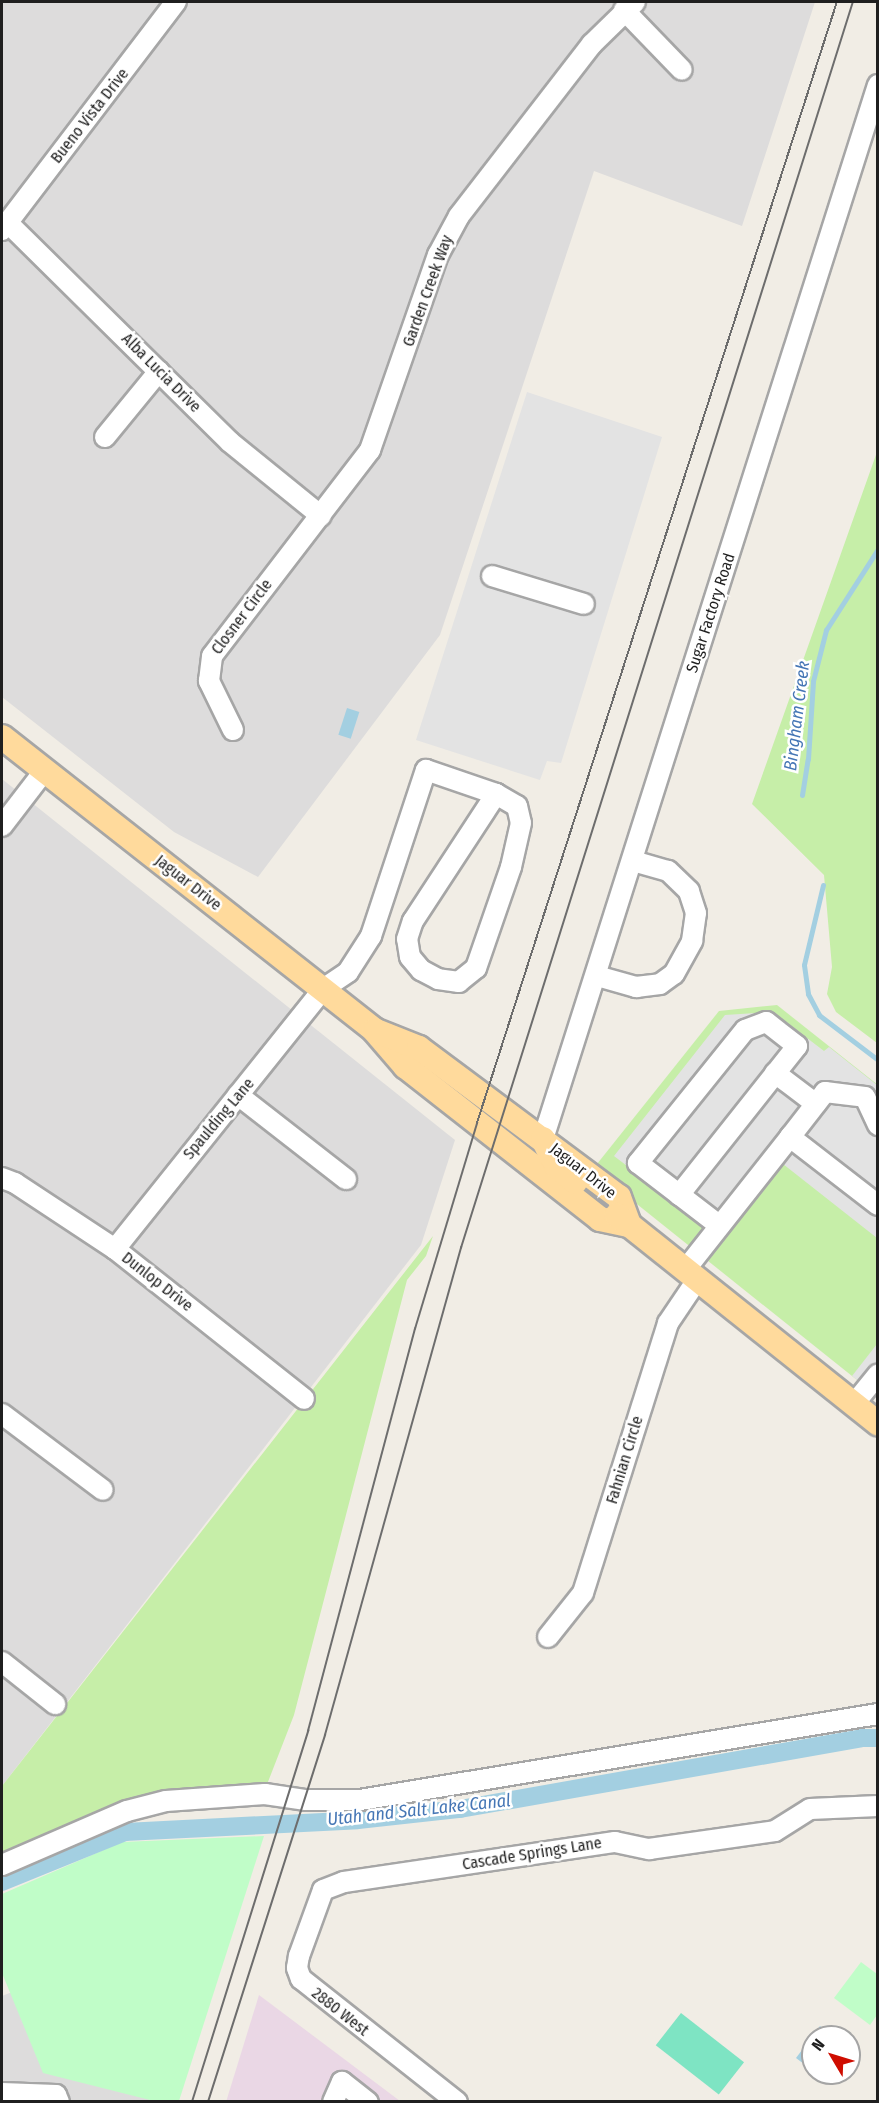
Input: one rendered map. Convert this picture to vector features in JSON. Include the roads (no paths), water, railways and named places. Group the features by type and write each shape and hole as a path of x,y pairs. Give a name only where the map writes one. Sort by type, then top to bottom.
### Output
{"main road":[{"name":"Jaguar Drive","path":"2,737 374,1030 405,1066 600,1219 629,1225 878,1423"},
{"name":"Jaguar Drive","path":"374,1030 419,1048 543,1139"},
{"path":"543,1139 556,1166 629,1225"}],"street":[{"name":"Bueno Vista Drive","path":"4,226 176,2"},
{"path":"630,6 682,70"},
{"name":"Garden Creek Way","path":"321,516 357,470 378,434 447,235 592,44 630,6"},
{"name":"Sugar Factory Road","path":"543,1139 597,976 878,85"},
{"name":"Alba Lucia Drive","path":"4,226 159,371 230,442 321,516"},
{"path":"105,436 159,371"},
{"name":"Closner Circle","path":"233,730 209,681 212,656 321,516"},
{"path":"492,576 584,604"},
{"path":"2,826 45,770"},
{"name":"Spaulding Lane","path":"115,1249 323,989 348,972 371,936 426,770 496,794"},
{"path":"496,794 517,806 521,823 511,867 476,968 459,982 438,979 421,970 410,957 407,939 413,921 496,794"},
{"path":"597,976 636,987 660,984 674,974 692,941 696,913 689,891 668,871 633,861"},
{"path":"679,1195 797,1046 766,1022 745,1030 638,1163 679,1195 720,1226"},
{"path":"775,1073 816,1104 825,1092 865,1097 878,1125"},
{"path":"238,1095 346,1179"},
{"name":"Fahnian Circle","path":"548,1638 582,1593 668,1323 691,1275 720,1226 816,1104"},
{"path":"790,1137 878,1205"},
{"name":"Dunlop Drive","path":"2,1178 115,1249 304,1399"},
{"path":"854,1404 878,1374"},
{"path":"2,1414 102,1490"},
{"path":"2,1662 55,1704"},
{"path":"2,1865 127,1811 166,1801 265,1794 313,1801 360,1800 878,1714"},
{"name":"Cascade Springs Lane","path":"324,1890 344,1882 615,1842 649,1849 775,1831 810,1809 878,1806"},
{"name":"2880 West","path":"324,1890 299,1956 297,1968 301,1979 456,2102"},
{"path":"333,2102 342,2082 368,2102"},
{"path":"2,2093 57,2098"}],"water":[{"path":"347,708 359,712 351,739 338,735"},
{"path":"801,2051 801,2062 796,2058"}],"waterway":[{"name":"Bingham Creek","path":"802,795 808,759 813,681 826,630 878,549"},
{"name":"Bingham Creek","path":"823,885 804,965 808,994 819,1015 878,1060"},
{"name":"Utah and Salt Lake Canal","path":"2,1882 125,1832 358,1820 460,1809 861,1738 878,1738"}],"tram line":[{"path":"192,2102 308,1731 415,1329 477,1123 837,2"},
{"path":"208,2102 325,1735 461,1248 853,2"}]}
